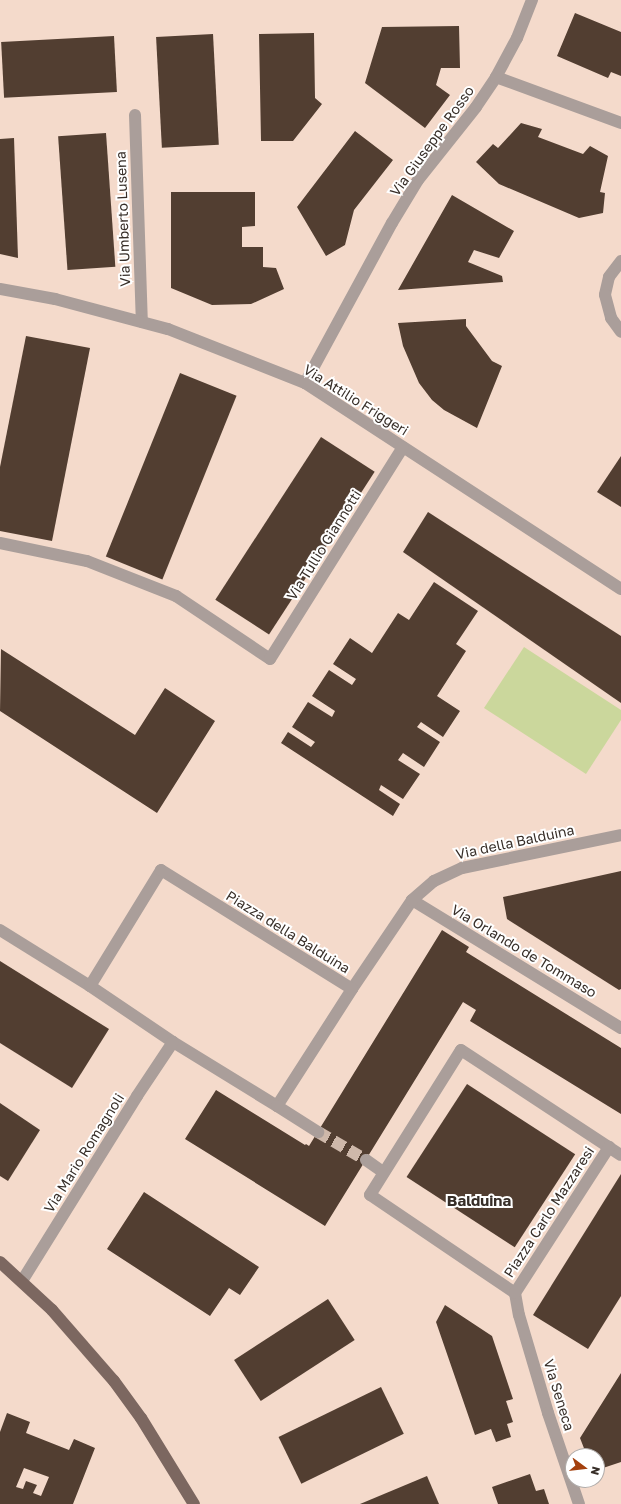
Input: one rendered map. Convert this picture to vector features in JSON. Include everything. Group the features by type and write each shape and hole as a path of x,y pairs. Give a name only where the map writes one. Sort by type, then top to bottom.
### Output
{"main road":[{"path":"0,1262 57,1315 114,1381 141,1418 194,1504"}],"street":[{"name":"Via Giuseppe Rosso","path":"305,383 392,223 418,180 476,107 496,77 517,38 532,0"},
{"path":"496,77 621,123"},
{"name":"Via Umberto Lusena","path":"135,115 142,322"},
{"path":"621,261 609,277 605,295 611,318 621,332"},
{"name":"Via Attilio Friggeri","path":"0,289 55,299 175,332 305,383 403,447 476,492 621,589"},
{"name":"Via Tullio Giannotti","path":"0,543 87,561 176,596 270,659 403,447"},
{"name":"Via della Balduina","path":"352,989 412,900 434,881 452,871 621,835"},
{"name":"Piazza della Balduina","path":"90,986 161,870 352,989 277,1106"},
{"name":"Via Orlando de Tommaso","path":"412,900 621,1028"},
{"path":"0,930 90,986 173,1042 318,1132"},
{"name":"Via Mario Romagnoli","path":"22,1281 133,1102 173,1042"},
{"name":"Piazza Carlo Mazzaresi","path":"461,1050 609,1147 515,1293 370,1195 461,1050"},
{"path":"609,1147 621,1155"},
{"path":"366,1160 384,1172"},
{"name":"Via Seneca","path":"515,1293 519,1315 548,1413 579,1504"}],"green space":[{"path":"524,647 621,710 621,720 586,774 484,708"}],"building":[{"path":"575,13 621,32 621,76 611,72 608,78 557,56"},
{"path":"459,26 460,68 441,68 436,85 450,95 425,128 365,83 382,27"},
{"path":"314,33 315,98 322,104 293,141 261,141 259,34"},
{"path":"213,34 219,145 162,148 156,37"},
{"path":"114,36 117,92 4,98 1,42"},
{"path":"521,123 542,129 538,137 583,154 590,146 608,156 600,192 605,193 603,213 579,218 499,184 476,162 493,144 498,148"},
{"path":"355,131 393,160 354,210 345,245 326,256 297,207"},
{"path":"106,133 115,267 67,270 58,136"},
{"path":"14,138 18,258 0,254 0,139"},
{"path":"171,192 255,192 255,226 242,227 242,247 263,247 263,267 276,268 284,289 251,304 212,305 171,288"},
{"path":"452,195 514,231 499,258 474,250 468,262 502,276 503,282 398,290"},
{"path":"466,319 466,326 492,361 502,366 477,428 444,410 432,400 419,383 403,346 398,323"},
{"path":"26,336 90,348 52,541 0,531 0,467"},
{"path":"180,373 237,396 162,579 106,557"},
{"path":"321,437 375,472 269,635 215,600"},
{"path":"621,456 621,507 597,492"},
{"path":"428,512 621,636 621,703 403,552"},
{"path":"434,582 478,611 456,644 466,651 437,696 460,711 443,737 421,722 417,727 440,742 424,767 403,753 398,760 420,774 403,799 381,785 379,790 400,804 393,816 281,743 288,732 311,747 315,742 292,727 308,702 332,717 335,711 312,696 329,670 352,685 356,679 333,664 350,638 372,653 398,613 409,620"},
{"path":"1,649 135,735 165,688 215,721 157,813 0,711"},
{"path":"621,871 621,989 619,990 507,919 503,897"},
{"path":"442,930 469,947 466,952 621,1048 621,1114 470,1021 476,1010 463,1002 325,1226 185,1139 216,1090 305,1145 306,1144 309,1146"},
{"path":"0,961 109,1029 72,1088 0,1043"},
{"path":"467,1084 575,1154 515,1247 407,1177"},
{"path":"0,1103 40,1130 8,1181 0,1176"},
{"path":"621,1174 621,1296 588,1349 533,1315"},
{"path":"144,1192 259,1267 240,1295 229,1288 210,1316 107,1249"},
{"path":"328,1299 355,1340 261,1401 234,1360"},
{"path":"445,1305 492,1336 513,1399 506,1401 513,1422 507,1424 511,1437 496,1442 491,1429 475,1435 436,1322"},
{"path":"621,1373 621,1462 605,1467 605,1448 584,1448 580,1438"},
{"path":"381,1387 404,1434 301,1484 279,1437"},
{"path":"7,1413 30,1422 26,1433 69,1450 74,1439 95,1448 73,1504 0,1504 0,1432","holes":["24,1468 49,1477 41,1496 33,1493 37,1485 26,1481 23,1489 16,1487"]},
{"path":"530,1474 536,1491 544,1489 549,1504 498,1504 492,1487"},
{"path":"427,1476 439,1504 360,1504"}],"tunnel":[{"path":"318,1132 366,1160"}],"district":[{"name":"Balduina","path":"479,1201"}]}
